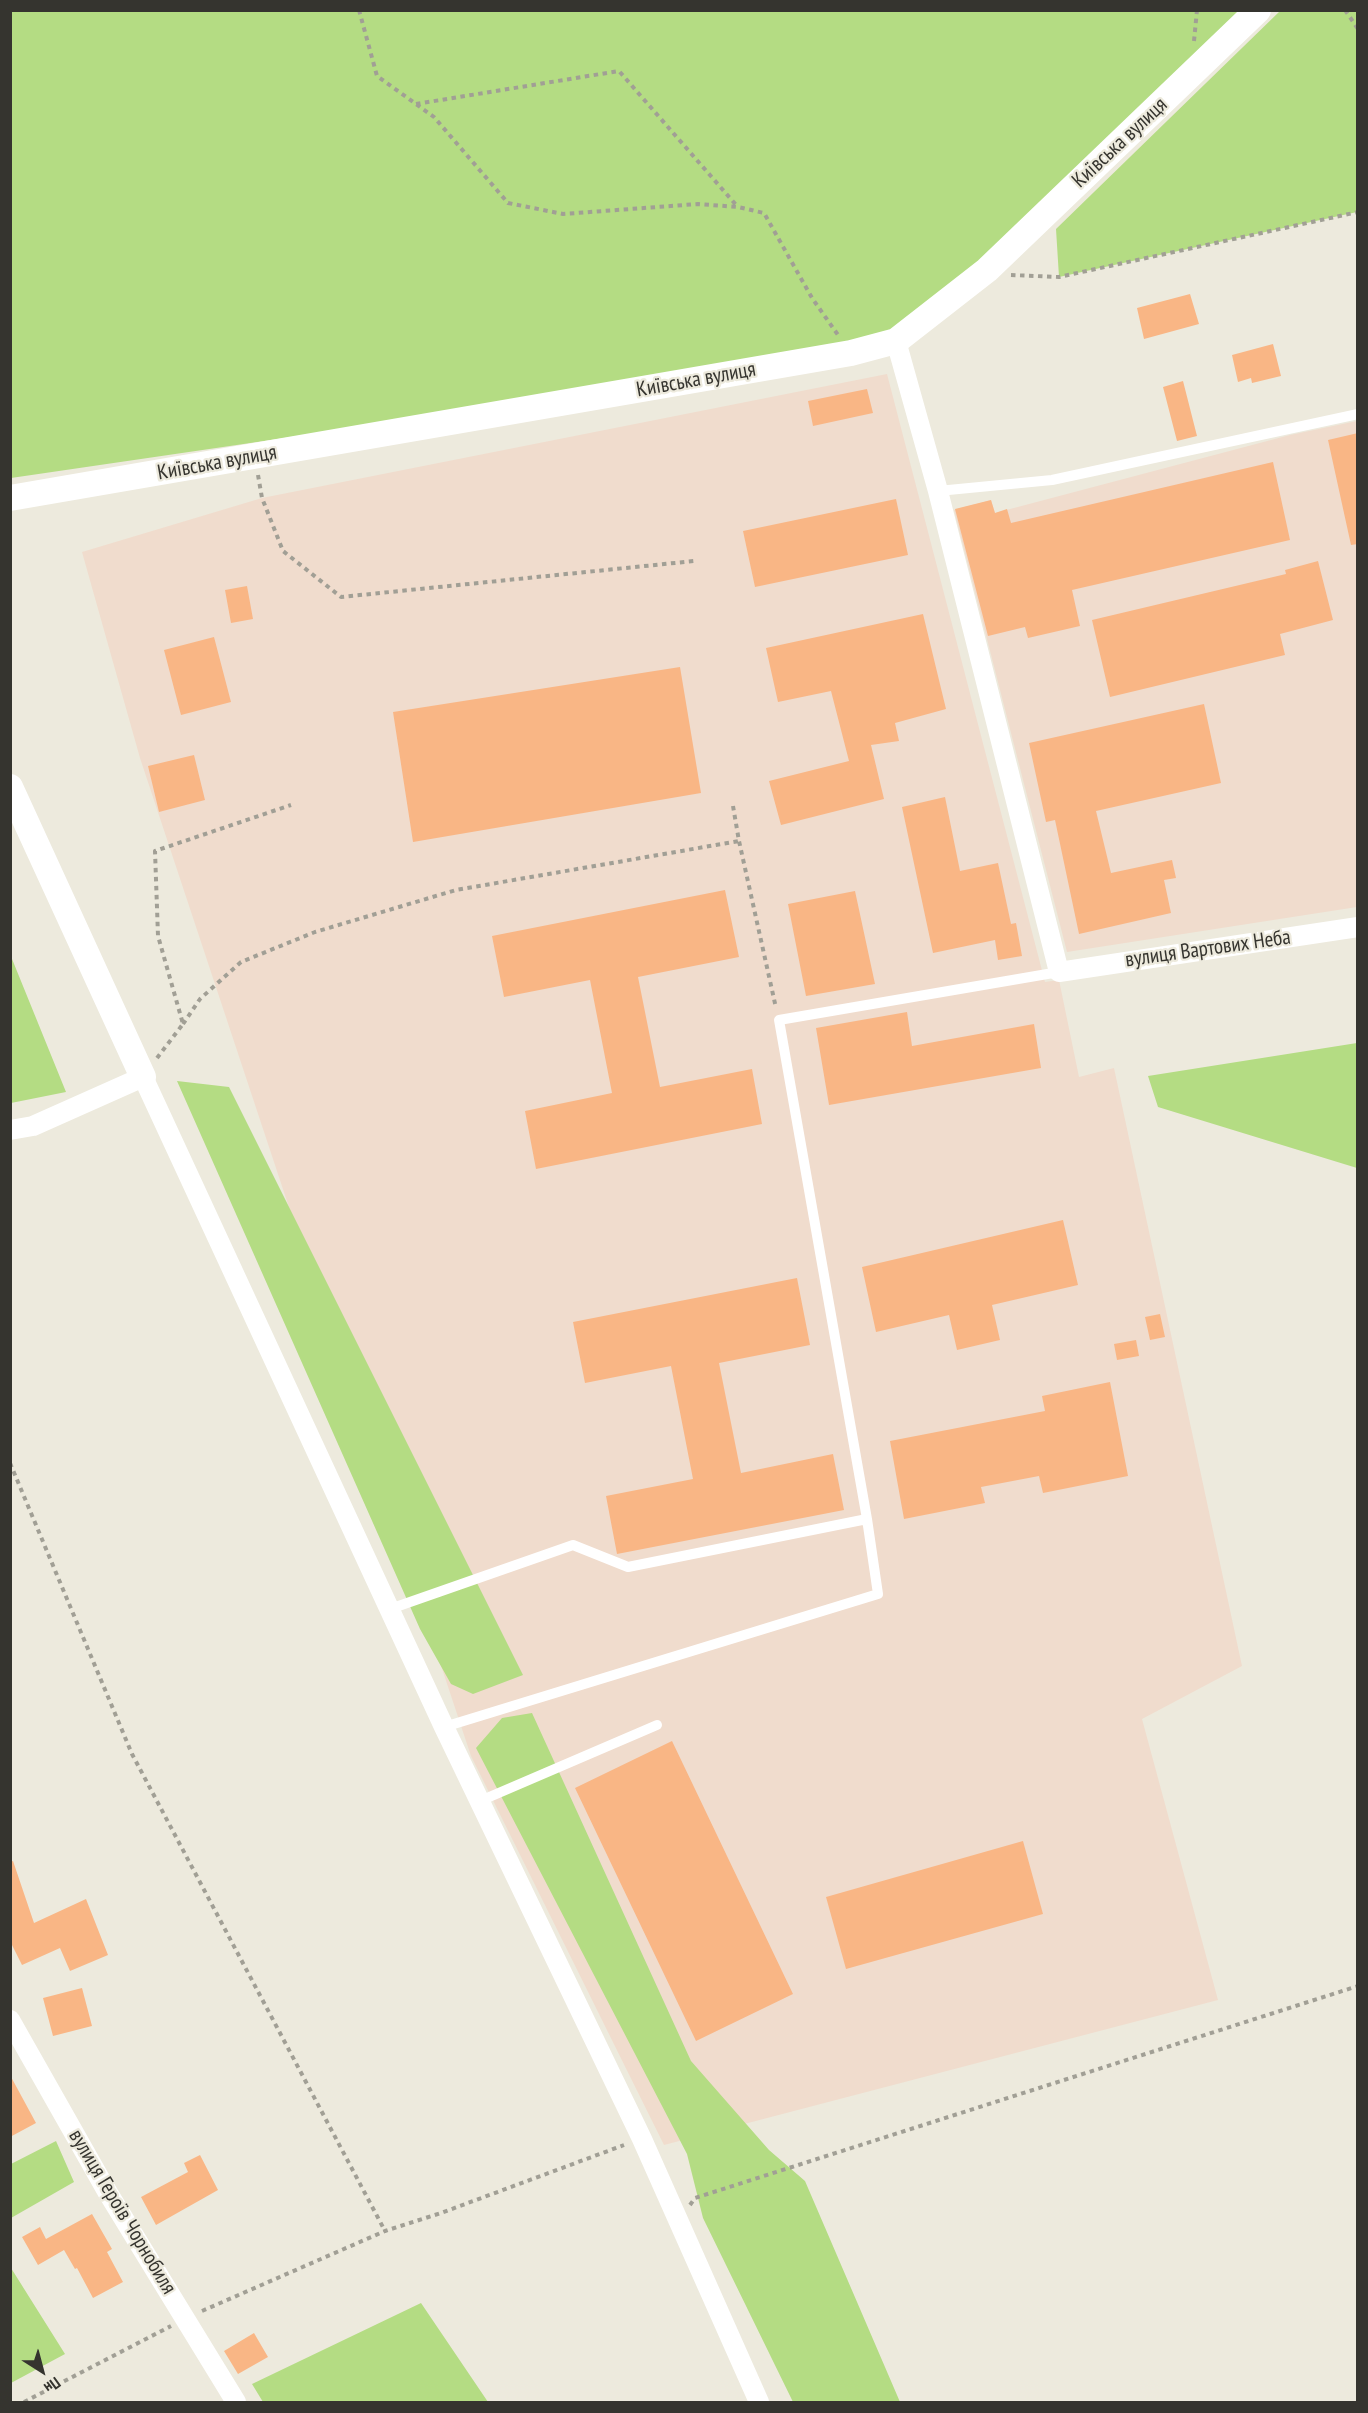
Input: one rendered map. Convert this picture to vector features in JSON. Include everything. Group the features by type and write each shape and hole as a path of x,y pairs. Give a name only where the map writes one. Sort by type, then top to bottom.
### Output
{"street":[{"name":"Київська вулиця","path":"10,498 851,352 896,342 987,270 1258,10"},
{"path":"896,342 938,491 1059,972"},
{"path":"10,787 444,1727 679,2218 759,2403"},
{"name":"вулиця Вартових Неба","path":"1059,972 1358,927"},
{"path":"10,1130 33,1126 142,1077"},
{"name":"вулиця Героїв Чорнобиля","path":"10,2020 108,2193 236,2403"}],"lane":[{"path":"938,491 1052,480 1358,414"},
{"path":"444,1727 878,1594 867,1518 779,1020 1059,972"},
{"path":"390,1609 573,1545 627,1567 867,1518"},
{"path":"480,1801 657,1725"}],"path":[{"path":"359,10 377,76 434,117 508,203 563,214 698,204 738,207 764,213 812,298 851,352"},
{"path":"1345,10 1358,29"},
{"path":"415,104 619,71 738,207"},
{"path":"987,270 1006,275 1059,276 1358,212"},
{"path":"255,456 262,498 283,551 341,597 694,561"},
{"path":"183,1024 158,936 155,851 291,805"},
{"path":"733,806 779,1020"},
{"path":"142,1077 200,999 241,962 315,932 456,890 739,841"},
{"path":"10,1463 132,1755 385,2231"},
{"path":"679,2218 695,2198 1358,1986"},
{"path":"24,2403 185,2318 385,2231 441,2213 642,2139"}],"shaded area":[{"path":"887,374 1045,982 1059,980 1079,1077 1114,1068 1242,1666 1142,1719 1218,2000 664,2145 471,1756 140,758 82,552 262,498"},
{"path":"1357,421 1357,907 1067,952 954,510 991,500 995,513 1290,435"}],"green space":[{"path":"10,11 1256,11 896,341 818,360 11,478"},
{"path":"1280,11 1357,11 1357,212 1059,277 1056,229"},
{"path":"10,954 66,1092 11,1103 10,1103"},
{"path":"1357,1043 1357,1168 1158,1107 1148,1076"},
{"path":"177,1081 229,1087 523,1675 473,1694 451,1684 420,1629"},
{"path":"532,1713 691,2061 769,2150 805,2181 900,2402 793,2402 703,2218 687,2154 476,1748 502,1718"},
{"path":"56,2141 74,2182 11,2218 11,2164"},
{"path":"11,2268 65,2354 10,2383"},
{"path":"421,2303 488,2402 263,2402 252,2384"}],"building":[{"path":"1190,294 1199,324 1144,339 1137,308"},
{"path":"1273,344 1281,376 1252,383 1251,378 1238,382 1232,355"},
{"path":"1183,381 1197,436 1177,441 1163,387"},
{"path":"867,389 873,413 813,426 808,401"},
{"path":"1358,433 1358,544 1351,545 1328,440"},
{"path":"1273,462 1290,540 1072,590 1080,626 1028,638 1025,627 988,636 955,509 991,500 995,513 1007,509 1011,523"},
{"path":"896,499 908,555 755,587 743,531"},
{"path":"1318,561 1333,620 1280,634 1285,655 1110,697 1092,620 1286,574 1285,570"},
{"path":"247,586 253,619 231,623 225,590"},
{"path":"923,614 946,709 895,723 899,741 871,745 884,799 781,825 769,781 849,761 831,691 778,702 766,648"},
{"path":"214,637 231,702 181,715 164,650"},
{"path":"680,667 701,793 413,842 393,712"},
{"path":"1204,704 1221,783 1096,811 1111,873 1172,860 1176,878 1164,880 1171,913 1079,934 1055,820 1046,822 1029,743"},
{"path":"194,755 205,800 159,812 148,766"},
{"path":"945,797 960,871 998,863 1011,924 1016,923 1022,956 998,960 995,940 933,953 902,807"},
{"path":"725,890 739,957 638,977 660,1087 752,1069 762,1124 536,1169 525,1111 612,1093 590,980 504,997 492,936"},
{"path":"855,891 875,984 806,996 788,904"},
{"path":"907,1012 912,1046 1034,1024 1041,1068 829,1105 816,1028"},
{"path":"1063,1220 1078,1285 992,1305 1000,1340 957,1350 949,1315 876,1332 862,1267"},
{"path":"797,1278 810,1345 719,1363 741,1473 833,1454 844,1510 617,1554 606,1496 693,1479 671,1366 585,1383 573,1322"},
{"path":"1160,1314 1165,1337 1150,1340 1145,1317"},
{"path":"1136,1340 1139,1356 1117,1360 1114,1344"},
{"path":"1110,1382 1128,1476 1043,1493 1039,1476 981,1487 985,1503 904,1519 890,1441 1045,1411 1042,1396"},
{"path":"672,1741 793,1994 696,2041 575,1788"},
{"path":"1023,1841 1043,1914 846,1969 826,1897"},
{"path":"13,1861 34,1923 86,1899 108,1955 70,1971 60,1948 22,1965 10,1941 10,1862"},
{"path":"82,1988 92,2026 53,2036 43,1998"},
{"path":"10,2075 36,2123 10,2137"},
{"path":"200,2155 218,2190 156,2225 141,2197 188,2172 184,2163"},
{"path":"92,2214 112,2249 107,2252 123,2282 93,2298 77,2268 75,2269 64,2250 38,2265 22,2237 40,2227 46,2239"},
{"path":"254,2333 268,2357 238,2374 224,2351"}]}
